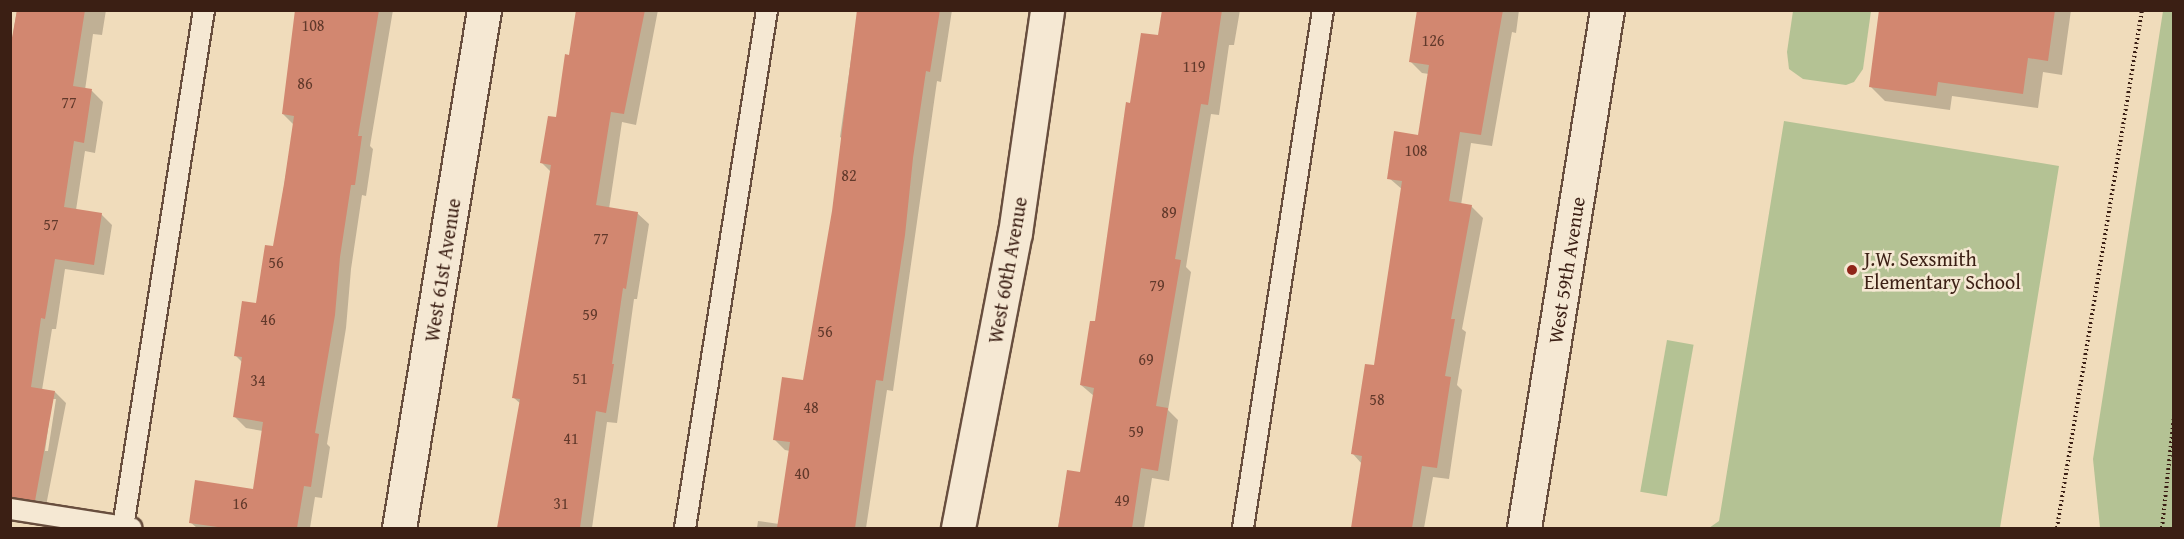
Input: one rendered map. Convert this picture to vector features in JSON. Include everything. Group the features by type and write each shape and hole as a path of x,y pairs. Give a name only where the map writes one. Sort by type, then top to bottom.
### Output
{"street":[{"name":"West 61st Avenue","path":"399,528 484,10"},
{"name":"West 60th Avenue","path":"958,528 1016,233 1047,10"},
{"name":"West 59th Avenue","path":"1524,528 1607,10"}],"lane":[{"path":"10,509 128,528 204,10"},
{"path":"685,528 767,10"},
{"path":"1243,528 1323,10"}],"path":[{"path":"2057,528 2142,10"},
{"path":"2162,528 2174,415"}],"green space":[{"path":"1793,11 1871,11 1863,69 1854,82 1846,85 1803,79 1789,69 1787,52"},
{"path":"2163,11 2174,11 2173,528 2100,528 2093,459"},
{"path":"1784,121 2059,166 2000,528 1709,528 1719,521"},
{"path":"1667,340 1694,345 1667,496 1640,492"}],"building":[{"path":"17,10 85,10 73,86 92,89 84,143 74,141 64,207 102,213 94,265 55,259 45,319 41,318 31,387 55,391 35,501 10,497 10,49"},
{"path":"295,10 379,10 358,136 362,136 355,185 351,185 340,257 335,315 315,433 319,434 311,487 304,486 297,528 225,528 189,523 195,480 253,489 263,422 233,417 242,357 234,356 242,301 256,303 265,245 273,246 284,184 294,116 282,114"},
{"path":"576,10 645,10 624,114 611,112 596,205 638,212 626,289 623,288 606,413 596,411 580,528 497,528 520,399 512,398 551,165 540,163 548,116 556,117 565,54 569,55"},
{"path":"857,10 940,10 930,72 926,71 883,381 876,380 855,528 777,528 790,442 773,440 782,377 803,380 832,211"},
{"path":"1162,10 1222,10 1208,105 1201,104 1175,259 1181,260 1156,406 1168,408 1158,471 1141,468 1132,528 1058,528 1067,470 1080,472 1094,388 1080,385 1090,321 1095,321 1126,102 1130,103 1141,33 1158,35"},
{"path":"1417,10 1503,10 1481,135 1460,132 1449,201 1472,205 1451,319 1455,319 1445,376 1451,377 1437,468 1422,466 1412,528 1351,528 1362,456 1351,454 1365,364 1374,365 1402,181 1387,179 1394,131 1418,135 1429,65 1409,62"},
{"path":"1879,10 2055,10 2048,61 2028,58 2023,94 1938,82 1936,96 1869,87"}],"place":[{"name":"J.W. Sexsmith Elementary School","path":"1852,270"}]}
